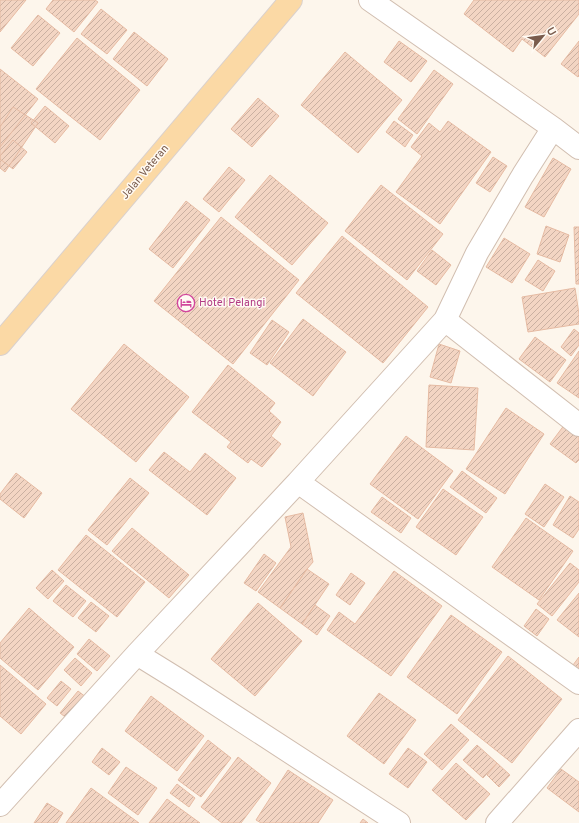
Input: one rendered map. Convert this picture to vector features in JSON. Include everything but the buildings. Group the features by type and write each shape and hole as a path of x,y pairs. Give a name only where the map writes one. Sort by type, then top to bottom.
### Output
{"main road":[{"name":"Jalan Veteran","path":"0,344 291,0"}],"street":[{"path":"370,0 553,128 579,148"},
{"path":"0,805 137,654 298,482 445,320 477,253 523,175 553,128"},
{"path":"445,320 579,425"},
{"path":"298,482 579,683"},
{"path":"137,654 399,823"},
{"path":"496,823 579,730"}],"place":[{"name":"Hotel Pelangi","path":"186,303"}]}
